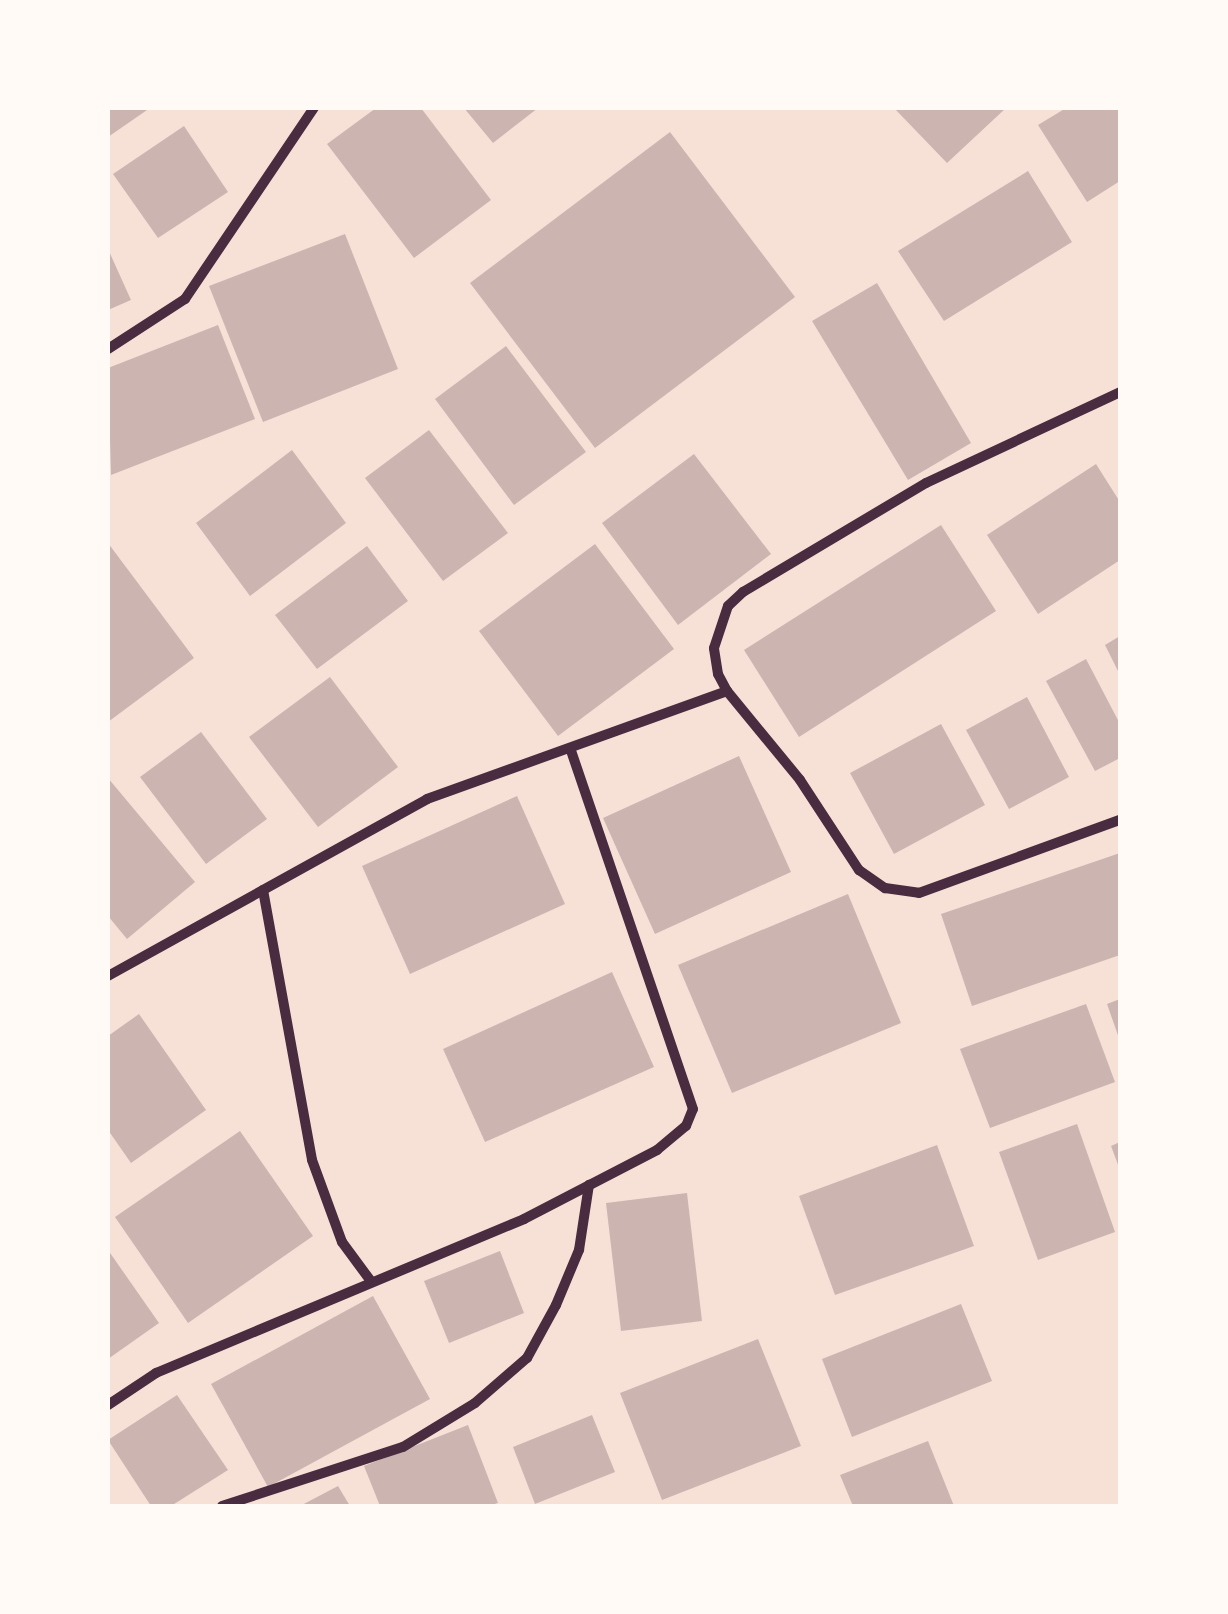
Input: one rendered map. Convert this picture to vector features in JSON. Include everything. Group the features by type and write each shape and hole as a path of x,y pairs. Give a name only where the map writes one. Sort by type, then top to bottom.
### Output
{"street":[{"path":"108,349 185,299 314,108"},
{"path":"1120,392 926,483 743,592 728,606 714,648 718,674 727,692 800,780 859,870 885,888 919,893 1120,820"},
{"path":"108,976 427,799 571,751 727,692"},
{"path":"108,1405 156,1373 370,1280 524,1219 669,1141 686,1126 692,1108 571,751"},
{"path":"263,890 312,1160 342,1242 370,1280"},
{"path":"222,1506 404,1447 475,1403 514,1369 526,1358 556,1305 579,1250 589,1185"}],"building":[{"path":"108,108 150,108 108,137"},
{"path":"376,108 421,108 491,200 414,258 327,144"},
{"path":"464,108 538,108 493,143"},
{"path":"894,108 1006,108 947,163"},
{"path":"1066,108 1120,108 1120,181 1087,202 1038,125"},
{"path":"184,126 228,192 158,238 113,174"},
{"path":"670,132 795,297 595,448 470,283"},
{"path":"1028,171 1072,242 944,321 898,251"},
{"path":"345,234 398,369 263,422 209,286"},
{"path":"108,249 131,300 108,310"},
{"path":"877,283 971,443 908,480 812,321"},
{"path":"218,325 255,419 111,475 108,368"},
{"path":"506,346 586,452 514,505 435,399"},
{"path":"429,430 508,533 443,581 365,478"},
{"path":"292,450 346,523 250,596 196,523"},
{"path":"694,454 771,554 678,625 602,523"},
{"path":"1096,464 1120,502 1120,560 1038,614 987,535"},
{"path":"941,525 996,611 799,737 744,650"},
{"path":"108,543 194,658 108,722"},
{"path":"595,544 674,649 558,736 479,631"},
{"path":"367,546 408,601 317,669 275,615"},
{"path":"1120,636 1120,675 1105,645"},
{"path":"1086,659 1120,724 1120,758 1095,771 1046,681"},
{"path":"330,677 398,767 318,827 249,737"},
{"path":"1027,697 1069,777 1009,809 966,730"},
{"path":"941,724 985,805 894,854 850,773"},
{"path":"201,732 267,819 206,864 140,777"},
{"path":"739,756 791,872 655,934 603,818"},
{"path":"108,778 195,882 127,939 108,916"},
{"path":"517,796 565,904 410,974 362,866"},
{"path":"1120,853 1120,955 972,1006 941,914"},
{"path":"848,894 901,1023 732,1093 678,965"},
{"path":"612,972 654,1067 485,1142 443,1049"},
{"path":"1120,999 1120,1041 1107,1004"},
{"path":"1086,1004 1115,1082 990,1128 960,1049"},
{"path":"139,1014 206,1110 131,1163 108,1130 108,1036"},
{"path":"1077,1124 1115,1232 1038,1260 999,1152"},
{"path":"240,1131 313,1236 188,1323 115,1217"},
{"path":"1120,1142 1120,1170 1111,1146"},
{"path":"937,1145 974,1246 835,1295 799,1196"},
{"path":"687,1193 702,1321 621,1331 606,1203"},
{"path":"108,1250 159,1323 108,1359"},
{"path":"500,1251 524,1313 449,1343 424,1281"},
{"path":"373,1296 430,1399 268,1487 211,1384"},
{"path":"961,1304 992,1381 852,1437 822,1359"},
{"path":"758,1339 801,1446 662,1500 620,1393"},
{"path":"177,1395 228,1470 171,1506 151,1506 108,1440"},
{"path":"592,1415 615,1472 535,1504 513,1447"},
{"path":"468,1425 498,1503 380,1506 364,1466"},
{"path":"928,1441 954,1506 853,1506 840,1475"},
{"path":"338,1486 350,1506 300,1506"}]}
